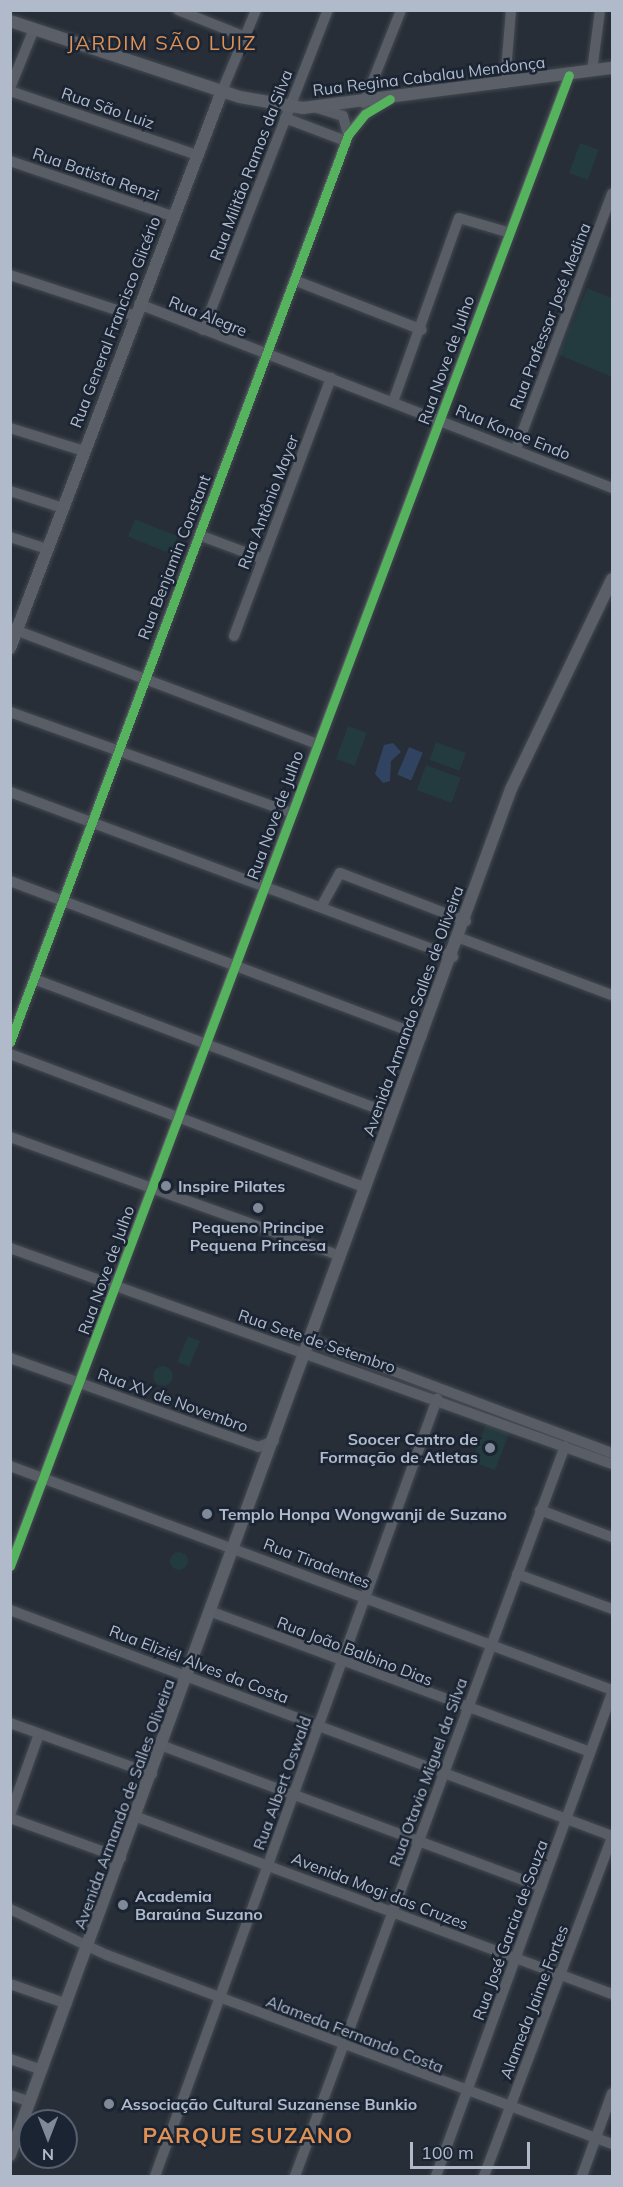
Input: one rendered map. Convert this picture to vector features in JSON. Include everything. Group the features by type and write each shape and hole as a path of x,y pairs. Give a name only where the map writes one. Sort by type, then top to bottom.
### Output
{"main road":[{"name":"Rua Regina Cabalau Mendonça","path":"10,21 287,112 612,68"},
{"name":"Rua General Francisco Glicério","path":"10,648 14,629 48,549 172,216 222,91"},
{"name":"Avenida Armando Salles de Oliveira","path":"266,1464 392,1114 460,938 520,767 612,579"},
{"name":"Avenida Armando de Salles Oliveira","path":"10,2155 90,1945 266,1464"}],"street":[{"path":"177,10 245,37"},
{"name":"Rua General Francisco Glicério","path":"222,91 256,10"},
{"name":"Rua Militão Ramos da Silva","path":"202,330 328,10"},
{"path":"364,103 401,10"},
{"path":"505,83 511,10"},
{"path":"592,71 600,10"},
{"path":"10,89 34,29"},
{"name":"Rua Nove de Julho","path":"10,1566 46,1478 114,1286 441,420 507,232 569,75"},
{"name":"Rua São Luiz","path":"10,89 197,155"},
{"name":"Rua Benjamin Constant","path":"10,1042 347,138 365,114 390,99"},
{"path":"316,108 343,116 347,138"},
{"path":"287,112 347,138"},
{"name":"Rua Batista Renzi","path":"10,161 172,216"},
{"name":"Rua Professor José Medina","path":"516,449 612,193"},
{"path":"393,402 422,330 459,218 507,232"},
{"name":"Rua Alegre","path":"10,274 202,330 266,355"},
{"path":"294,280 422,330"},
{"name":"Rua Konoe Endo","path":"266,355 441,420 612,488"},
{"name":"Rua Antônio Mayer","path":"234,636 331,378"},
{"path":"10,428 84,451"},
{"path":"10,491 63,508"},
{"path":"199,535 263,559"},
{"path":"10,537 48,549"},
{"path":"14,629 145,676 317,744"},
{"path":"10,712 292,813"},
{"path":"10,792 453,957"},
{"path":"321,907 340,873 466,921"},
{"path":"10,881 237,964 422,1036"},
{"path":"460,938 612,995"},
{"path":"34,979 392,1114"},
{"path":"10,1054 366,1188"},
{"path":"10,1137 340,1256"},
{"name":"Rua Sete de Setembro","path":"10,1248 437,1399 612,1464"},
{"name":"Rua Sete de Setembro","path":"311,1340 612,1453"},
{"name":"Rua XV de Novembro","path":"10,1358 258,1447 274,1441"},
{"name":"Rua Albert Oswald","path":"155,2176 437,1399"},
{"name":"Rua Otavio Miguel da Silva","path":"295,2176 565,1446"},
{"name":"Rua XV de Novembro","path":"258,1447 266,1464"},
{"name":"Rua Tiradentes","path":"10,1466 612,1692"},
{"path":"540,1510 612,1537"},
{"path":"517,1574 612,1609"},
{"name":"Rua Eliziél Alves da Costa","path":"10,1610 189,1675 566,1819 612,1840"},
{"name":"Rua João Balbino Dias","path":"212,1612 466,1709 590,1752"},
{"name":"Rua José Garcia de Souza","path":"436,2176 517,1959 612,1692"},
{"path":"10,1723 152,1774"},
{"path":"39,1734 10,1817 121,1858"},
{"path":"163,1746 542,1887"},
{"name":"Avenida Mogi das Cruzes","path":"136,1817 612,1994"},
{"name":"Alameda Jaime Fortes","path":"484,2176 612,1840"},
{"name":"Alameda Fernando Costa","path":"10,1910 90,1945 345,2046 467,2093 612,2144"},
{"path":"10,1984 67,2004"},
{"path":"10,2059 42,2070"},
{"path":"582,2176 612,2094"},
{"path":"10,2095 30,2102"}],"green space":[{"path":"580,143 599,150 588,180 569,173"},
{"path":"587,288 612,298 612,377 559,355"},
{"path":"135,519 178,536 171,554 128,537"},
{"path":"348,726 367,733 355,766 336,759"},
{"path":"436,742 466,753 460,771 430,760"},
{"path":"426,765 461,778 452,803 417,790"},
{"path":"188,1336 200,1341 189,1367 177,1362"},
{"path":"163,1366 170,1369 173,1376 170,1383 163,1386 156,1383 153,1376 156,1369"},
{"name":"Soocer Centro de Formação de Atletas","path":"486,1424 509,1433 495,1470 472,1461"},
{"path":"175,1552 183,1552 188,1557 186,1568 175,1570 170,1565 170,1557"}],"water":[{"path":"393,743 401,752 391,761 390,781 383,783 375,774 384,745"},
{"path":"409,747 423,753 411,780 397,775"}],"cycle path":[{"path":"10,1566 569,75"},
{"path":"10,1042 348,135 365,114 390,99"}],"place":[{"name":"Inspire Pilates","path":"166,1186"},
{"name":"Pequeno Principe Pequena Princesa","path":"258,1208"},
{"name":"Soocer Centro de Formação de Atletas","path":"490,1448"},
{"name":"Templo Honpa Wongwanji de Suzano","path":"207,1514"},
{"name":"Academia Baraúna Suzano","path":"123,1905"},
{"name":"Associação Cultural Suzanense Bunkio","path":"109,2104"}],"district":[{"name":"JARDIM SÃO LUIZ","path":"162,42"},
{"name":"PARQUE SUZANO","path":"248,2136"}]}
